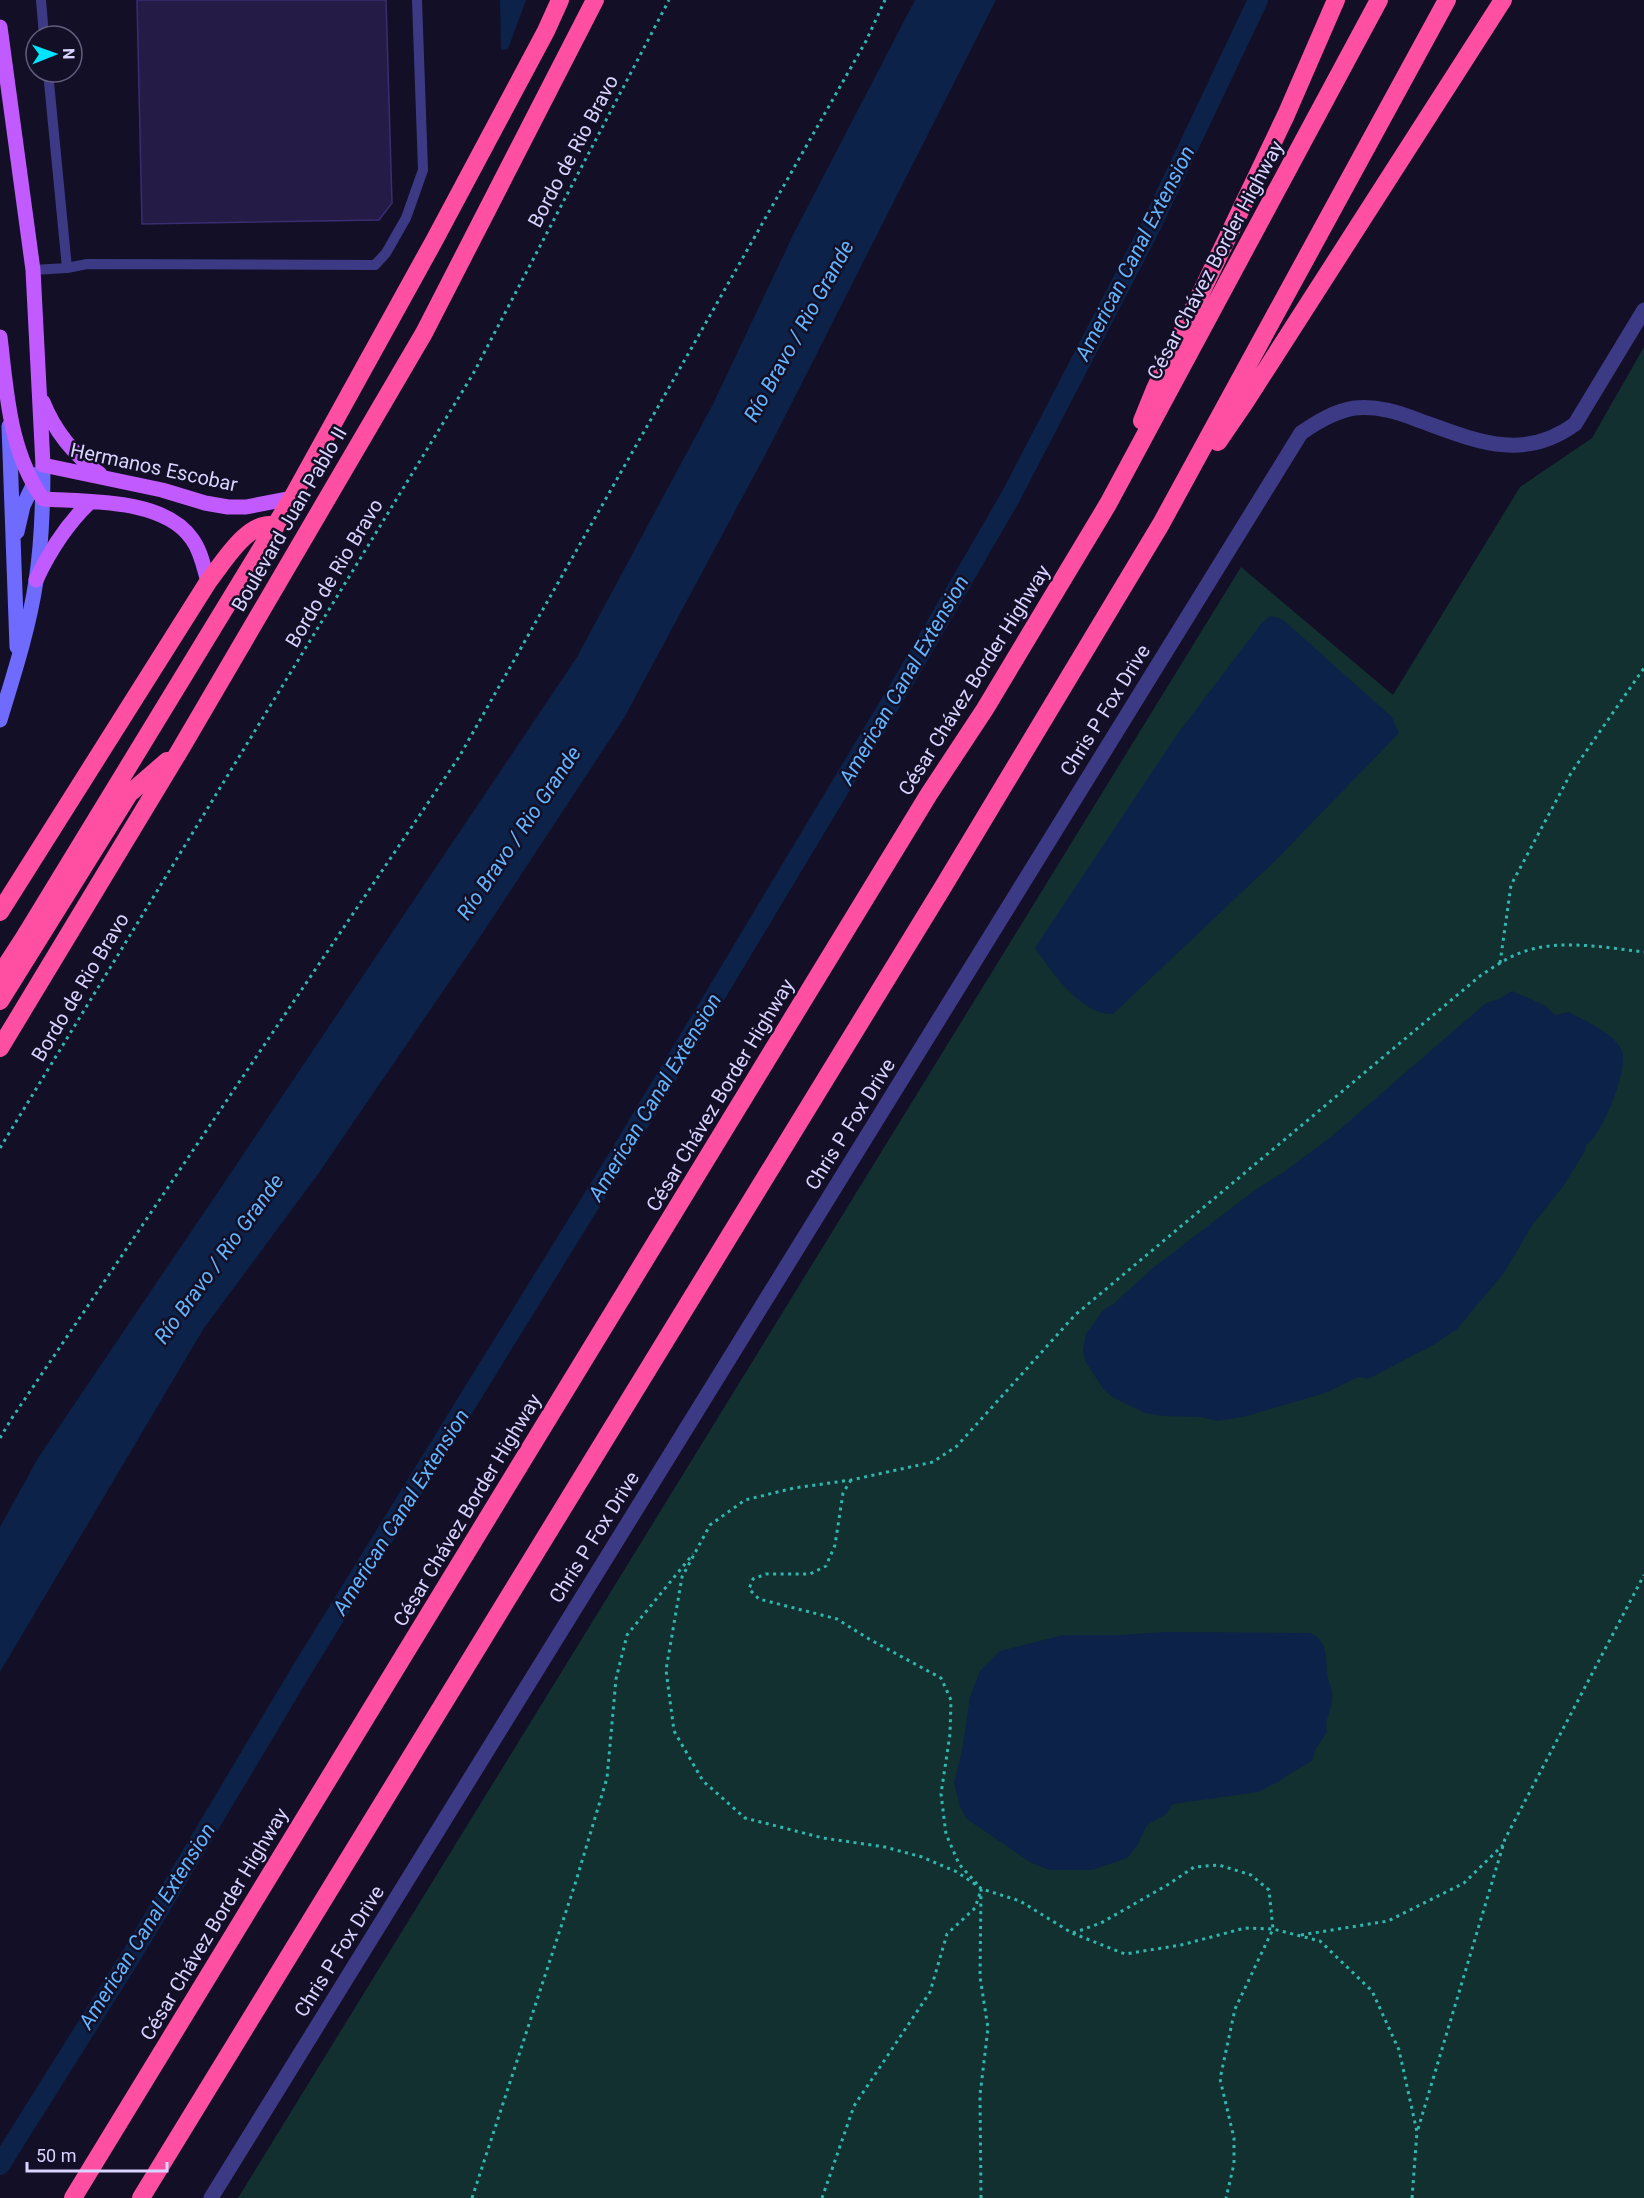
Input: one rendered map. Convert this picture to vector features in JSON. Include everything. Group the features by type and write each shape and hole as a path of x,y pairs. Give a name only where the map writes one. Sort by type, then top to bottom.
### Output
{"highway":[{"name":"Boulevard Juan Pablo II","path":"0,975 276,526 439,231 560,0"},
{"name":"Boulevard Juan Pablo II","path":"0,1048 180,750 424,333 595,0"},
{"path":"1108,504 1155,389 1286,115 1336,0"},
{"name":"César Chávez Border Highway","path":"73,2198 929,794 985,709 1108,504 1379,0"},
{"path":"141,2198 924,918 1161,524 1447,0"},
{"path":"1161,524 1246,401 1503,0"},
{"path":"0,912 208,582 240,541 252,530 269,524 276,526"},
{"path":"0,1000 129,794 180,750"},
{"path":"0,955 14,961 27,957"}],"main road":[{"path":"0,27 33,270 43,465"},
{"path":"0,337 9,415 17,448 32,484 43,499 132,506 176,524 191,537 198,550 208,582"},
{"path":"38,391 57,431 70,449 104,478"},
{"name":"Hermanos Escobar","path":"43,465 162,490 205,503 228,507 246,507 292,498"},
{"path":"36,580 64,530 90,502"}],"street":[{"name":"Chris P Fox Drive","path":"211,2198 1301,433 1318,421 1338,412 1355,408 1376,408 1397,412 1477,441 1499,446 1542,442 1560,435 1575,424 1644,310"},
{"path":"9,415 18,656"},
{"path":"14,552 20,517 32,484 43,465"},
{"path":"0,720 29,619 36,580 43,499 43,465"}],"lane":[{"path":"41,0 43,24"},
{"path":"33,270 87,264 375,265 386,253 406,218 423,170 417,0"},
{"path":"49,84 67,268"}],"path":[{"name":"Bordo de Rio Bravo","path":"0,1148 473,374 669,0"},
{"path":"0,1438 459,757 854,62 885,0"},
{"path":"1500,963 1511,885 1571,773 1644,668"},
{"path":"1417,2132 1399,2050 1372,1991 1320,1941 1273,1929 1245,1928 1181,1945 1125,1954 1072,1933 1020,1901 982,1889 957,1872 922,1857 885,1846 823,1838 745,1818 703,1781 674,1731 666,1670 682,1577 710,1525 745,1500 794,1488 933,1462 957,1446 1075,1315 1480,976 1509,957 1552,946 1579,944 1644,952"},
{"path":"850,1479 843,1493 835,1545 826,1566 810,1574 766,1574 753,1579 749,1589 759,1599 837,1619 869,1639 941,1677 951,1700 950,1734 941,1794 946,1834 959,1864 982,1889 980,1977 988,2028 980,2095 981,2198"},
{"path":"472,2198 576,1881 607,1778 616,1680 627,1635 697,1548"},
{"path":"1412,2198 1417,2132 1503,1845 1644,1575"},
{"path":"1299,1935 1388,1921 1464,1883 1503,1845"},
{"path":"1072,1933 1101,1923 1194,1867 1218,1865 1251,1875 1269,1890 1273,1929 1235,2009 1220,2079 1234,2138 1234,2164 1226,2198"},
{"path":"822,2198 854,2106 930,1992 947,1934 975,1908 982,1889"}],"green space":[{"path":"1644,347 1644,2198 238,2198 1241,567 1393,695 1520,487 1592,438"}],"water":[{"path":"500,0 526,0 508,49 501,50"},
{"name":"Río Bravo / Rio Grande","path":"915,0 996,0 772,442 624,718 480,937 316,1177 204,1328 0,1672 0,1527 38,1458 577,657 713,404 794,233"},
{"path":"1270,616 1282,619 1392,717 1399,733 1276,860 1113,1014 1101,1013 1090,1008 1068,990 1035,948 1176,736 1261,624"},
{"path":"1512,991 1544,1005 1555,1015 1569,1012 1606,1033 1622,1051 1622,1072 1606,1116 1586,1145 1585,1151 1564,1185 1531,1227 1504,1273 1457,1329 1433,1345 1368,1379 1358,1377 1325,1393 1243,1417 1218,1421 1201,1417 1145,1413 1114,1398 1104,1390 1085,1361 1083,1349 1086,1334 1104,1309 1112,1305 1153,1268 1255,1190 1331,1137 1486,1003 1499,999"},
{"path":"1165,1632 1310,1633 1316,1636 1325,1650 1332,1696 1326,1723 1327,1732 1315,1750 1312,1761 1258,1792 1173,1804 1166,1814 1147,1825 1137,1846 1127,1858 1092,1870 1050,1870 1030,1862 967,1819 960,1807 954,1782 962,1751 970,1697 980,1671 1000,1651 1063,1635"}],"building":[{"path":"137,0 386,0 392,203 379,220 142,224"}],"waterway":[{"name":"American Canal Extension","path":"0,2165 133,1953 303,1668 613,1166 905,679 1011,496 1150,228 1258,0"}]}
